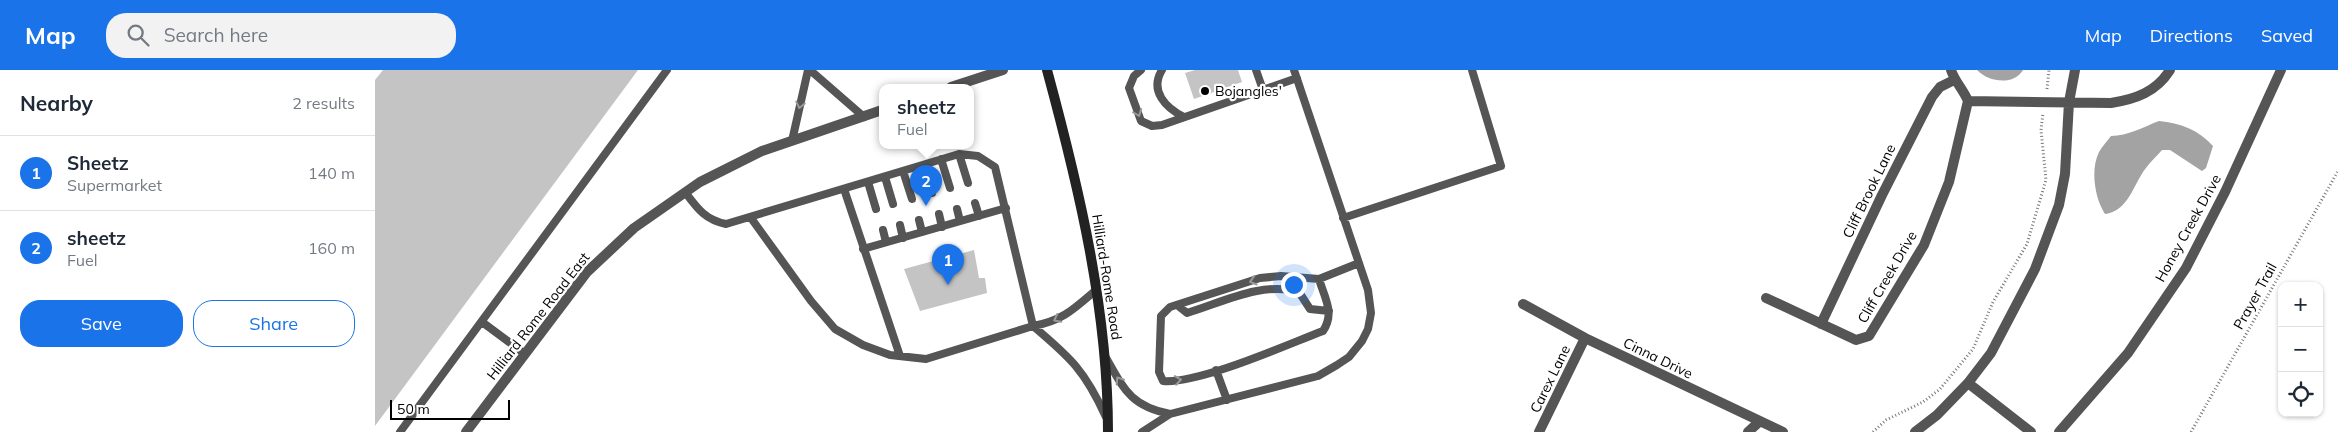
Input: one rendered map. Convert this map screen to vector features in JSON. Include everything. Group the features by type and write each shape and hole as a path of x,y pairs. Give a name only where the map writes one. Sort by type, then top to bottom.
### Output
{"main road":[{"name":"Hilliard-Rome Road","path":"1047,70 1090,242 1105,355 1108,427"}],"street":[{"path":"960,84 1003,70"},
{"path":"1951,70 1954,80 1965,92 1968,101 2111,103 2134,100 2151,91 2171,70"},
{"path":"1915,432 1937,416 1968,383 1991,353 2035,269 2059,205 2065,174 2069,102 2075,70"},
{"name":"Honey Creek Drive","path":"2059,432 2128,353 2185,268 2225,192 2281,70"},
{"name":"Cliff Brook Lane","path":"1821,324 1882,195 1932,97 1940,87 1954,80"},
{"name":"Cliff Creek Drive","path":"1766,298 1856,340 1869,336 1925,245 1945,191 1968,101"},
{"name":"Hilliard Rome Road East","path":"466,432 587,272 634,228 700,182 761,151 879,111"},
{"name":"Cinna Drive","path":"1523,304 1585,338 1783,432"},
{"name":"Carex Lane","path":"1539,432 1585,338"},
{"path":"1968,383 2031,432"},
{"path":"1748,432 1759,422"}],"lane":[{"path":"400,432 667,70"},
{"path":"792,140 809,70 864,116"},
{"path":"1141,70 1134,76 1129,88 1141,121 1152,126 1163,125 1263,90 1296,74 1368,290 1371,313 1362,341 1349,356 1318,376 1170,414 1142,432"},
{"path":"1162,70 1157,87 1162,101 1170,110 1183,117"},
{"path":"1256,70 1263,90"},
{"path":"1343,218 1501,166 1472,70"},
{"path":"685,192 701,213 713,222 726,224 959,154 978,156 995,167 1033,326 1073,360 1091,385 1108,427"},
{"path":"959,154 968,183"},
{"path":"941,159 950,188"},
{"path":"923,165 932,193"},
{"path":"903,171 912,199"},
{"path":"885,177 893,204"},
{"path":"867,182 876,209"},
{"path":"844,189 900,356"},
{"path":"975,203 979,216"},
{"path":"863,249 1006,208"},
{"path":"957,209 961,221"},
{"path":"939,214 942,226"},
{"path":"751,218 811,301 835,329 863,346 900,356 926,359 1033,326 1053,322 1076,308 1096,290"},
{"path":"919,220 922,232"},
{"path":"900,225 903,238"},
{"path":"883,230 886,242"},
{"path":"1319,280 1329,311 1329,321 1323,331 1216,370 1176,382 1163,380 1159,372 1161,316 1170,307 1260,278 1281,276 1319,280 1359,263"},
{"path":"1177,305 1187,313 1268,288 1284,288 1299,292 1310,309 1329,311"},
{"path":"482,322 525,354"},
{"path":"1105,355 1131,399 1154,411 1170,414"},
{"path":"1216,370 1227,400"}],"path":[{"path":"1873,432 1886,420 1923,402 1940,389 1973,349 1993,302 2027,244 2046,180 2041,130 2049,70"},
{"name":"Prayer Trail","path":"2191,432 2338,170"}],"shaded area":[{"path":"1977,70 2023,70 2014,78 2001,80 1988,77"},
{"path":"2159,121 2189,128 2208,140 2213,146 2206,168 2202,171 2170,150 2162,150 2141,174 2130,196 2120,208 2105,214 2096,193 2094,176 2096,159 2099,152 2111,136 2129,133"}],"building":[{"path":"383,70 638,70 375,426 375,80"},
{"name":"Bojangles'","path":"1195,70 1238,70 1242,82 1194,99 1185,73"},
{"path":"974,250 979,278 985,278 987,293 920,311 904,269"}],"place":[{"name":"Bojangles'","path":"1205,91"},
{"name":"sheetz","path":"926,206"},
{"name":"Sheetz","path":"948,285"}]}
